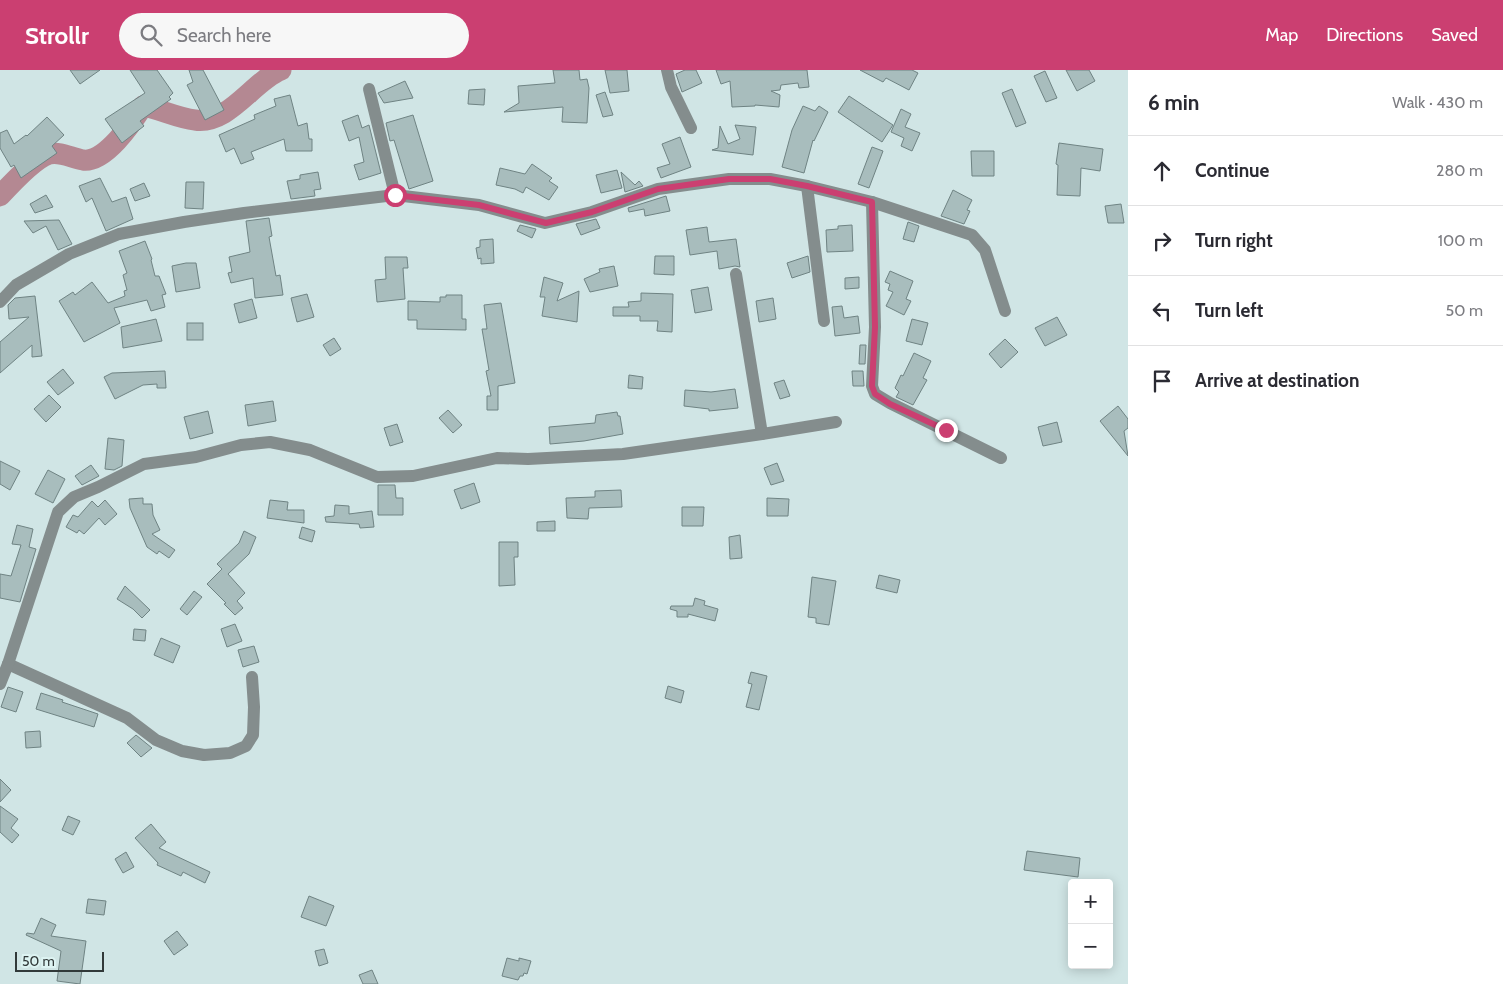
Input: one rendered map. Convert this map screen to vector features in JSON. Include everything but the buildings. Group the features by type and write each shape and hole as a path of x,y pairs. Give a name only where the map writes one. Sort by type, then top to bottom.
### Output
{"street":[{"path":"667,70 671,87 691,128"},
{"path":"369,89 395,195"},
{"path":"0,302 16,285 69,254 119,234 244,213 395,195 479,205 546,223 592,212 658,189 737,179 770,179 872,202 972,235 985,250 1005,311"},
{"path":"807,186 824,321"},
{"path":"872,202 875,327 872,386 875,394 890,404 1001,458"},
{"path":"736,274 762,434"},
{"path":"0,684 58,512 74,497 144,464 196,457 241,446 270,442 310,450 377,477 413,476 497,458 528,459 622,454 836,422"},
{"path":"8,664 127,718 156,740 182,751 204,755 230,753 246,746 253,735 252,677"}],"waterway":[{"path":"0,196 30,166 49,154 62,154 83,160 100,155 117,140 143,106 188,119 207,120 219,116 230,109 261,83 281,70"}],"route":[{"path":"395,195 479,205 546,223 592,212 658,189 729,179 770,179 872,202 875,327 872,386 875,394 890,404 946,430"}]}
